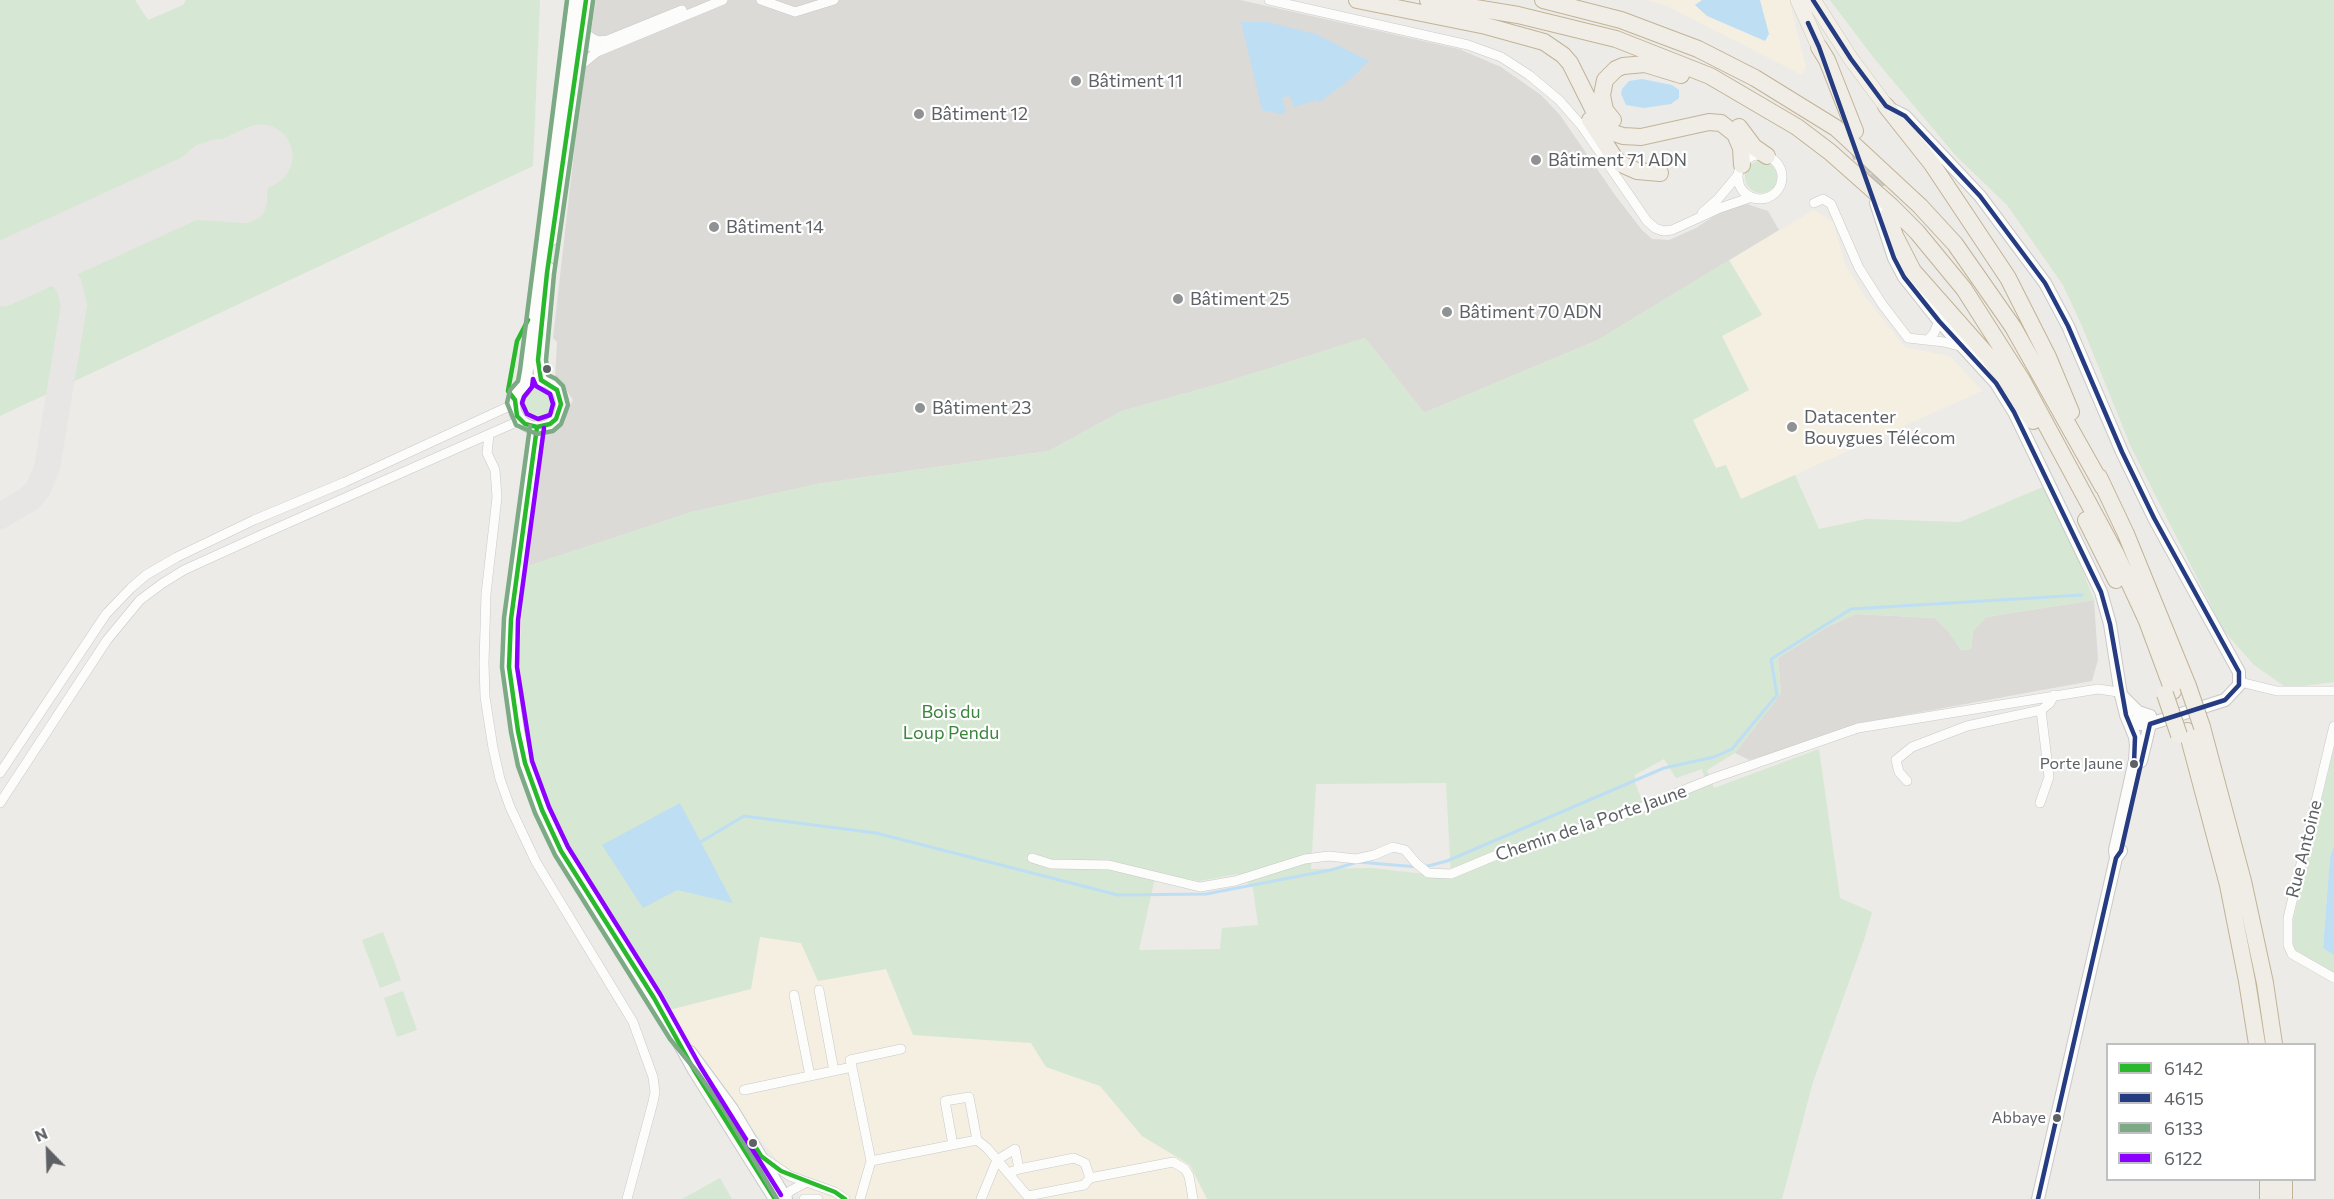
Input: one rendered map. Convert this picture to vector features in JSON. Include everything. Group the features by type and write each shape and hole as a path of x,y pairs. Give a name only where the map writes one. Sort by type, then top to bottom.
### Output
{"highway":[{"path":"1357,0 1544,42 1563,55 1575,71 1596,115 1614,133 1641,137 1709,122 1721,123 1735,134 1741,148 1740,170"},
{"path":"1428,0 1518,15 1616,39 1710,76 1797,127 1891,206 1917,232 1964,289 1997,338 2049,426 2116,554 2175,690"},
{"path":"1543,0 1621,20 1698,49 1755,78 1836,128 1920,206 1954,244 2013,327 2103,487"},
{"path":"1521,35 1548,53 1563,69 1596,130 1621,164 1637,171 1660,173"},
{"path":"1819,47 1827,60 1850,127"},
{"path":"1767,156 1755,147 1733,120 1721,114 1705,114 1638,127 1621,125 1609,116 1602,103 1605,80 1623,66 1645,64 1654,66 1692,79 1797,127"},
{"path":"1886,106 1932,164 2008,278 2048,357 2103,487 2126,534 2175,690 2243,881 2265,983 2274,1043"},
{"path":"1882,209 1913,271 1989,357 2028,411 2175,690"},
{"path":"2189,731 2228,885 2257,1043"},
{"path":"2268,1181 2268,1199"},
{"path":"2284,1181 2284,1199"}],"main road":[{"path":"1798,0 1819,47"},
{"path":"1813,0 1851,59 1886,106"}],"street":[{"path":"541,380 538,360 547,273 580,41 575,0"},
{"path":"525,384 541,380 557,390 561,404 556,418 550,424 537,428 521,420 514,404 517,393 525,384 577,28 586,0"},
{"path":"577,28 592,38 608,40 707,0"},
{"path":"576,69 602,50 723,0"},
{"path":"761,0 795,12 834,0"},
{"path":"1269,0 1468,45 1501,57 1529,75 1559,100 1581,125 1647,221 1655,228 1663,231 1672,230 1698,217 1752,197"},
{"path":"580,41 585,45 602,50"},
{"path":"1886,106 1905,116 1980,196 2046,283 2068,326 2122,453 2239,672 2240,682 2230,698 2142,718"},
{"path":"1698,217 1718,199 1740,170 1753,156 1767,156 1774,159 1782,172 1780,186 1770,196 1758,199 1752,197 1742,188 1740,170"},
{"path":"1814,203 1823,199 1831,204 1859,268 1882,304 1908,338 1963,347"},
{"path":"1882,209 1894,258 1904,277 1939,321 1996,383 2014,411 2102,592 2110,624 2121,695 2142,718"},
{"path":"1928,340 1935,333 1939,321"},
{"path":"0,773 106,614 146,575 177,557 244,525 514,404"},
{"path":"0,803 107,640 140,600 184,570 521,420"},
{"path":"537,428 510,619 509,667 525,763 542,810 561,851 676,1035 694,1070 782,1198"},
{"path":"489,435 487,453 495,470 497,497 486,594 484,697 493,748 500,779 510,807 536,861 633,1022 653,1077 655,1092 653,1102 627,1199"},
{"path":"2240,682 2277,691 2334,691"},
{"name":"Chemin de la Porte Jaune","path":"1032,858 1051,864 1109,865 1200,887 1235,881 1305,859 1329,856 1356,859 1393,847 1406,850 1428,873 1451,874 1499,854 1625,814 1714,778 1858,728 2098,689 2118,692 2121,695"},
{"path":"1907,781 1899,772 1896,760 1912,747 1967,726 2041,710 2050,703 2054,695"},
{"path":"2040,803 2049,777 2041,710"},
{"path":"2116,858 2121,851 2142,718"},
{"path":"2038,1199 2116,858 2119,828 2135,760 2135,736 2142,718"},
{"name":"Rue Antoine","path":"2334,726 2288,918 2288,945 2292,954 2334,978"},
{"path":"819,990 834,1071"},
{"path":"794,995 810,1076"},
{"path":"676,1035 711,1078 761,1156 782,1198"},
{"path":"860,1199 871,1161 850,1060 901,1049"},
{"path":"744,1090 852,1067"},
{"path":"953,1145 945,1101 969,1097 977,1140 1029,1198 1084,1185 1090,1178 1173,1162 1185,1169 1189,1176 1193,1199"},
{"path":"871,1161 977,1140"},
{"path":"981,1199 997,1160 1015,1149 1019,1169"},
{"path":"761,1156 781,1171 835,1192 845,1199"},
{"path":"1008,1173 1078,1159 1085,1163 1090,1178"},
{"path":"782,1198 807,1182"},
{"path":"804,1199 818,1199"}],"shaded area":[{"path":"596,0 1240,0 1459,49 1501,67 1541,95 1560,115 1615,195 1642,230 1652,239 1669,240 1696,228 1726,208 1747,204 1768,211 1779,230 1598,340 1424,413 1365,338 1226,382 1122,411 1049,451 817,484 692,512 525,567 529,553 531,511 543,438 562,422 573,400 555,377 557,342 553,338 578,117"},
{"path":"1647,0 1789,0 1806,67 1802,75 1667,6"},
{"path":"1814,210 1833,222 1845,264 1863,294 1905,347 1950,356 1982,391 1741,499 1726,466 1716,469 1693,420 1749,390 1722,336 1762,314 1729,260"},
{"path":"2094,600 2098,660 2092,681 1861,723 1809,743 1749,760 1735,753 1781,693 1778,658 1827,627 1856,614 1935,618 1949,632 1961,650 1971,649 1973,631 1986,617"},
{"path":"760,936 802,943 818,981 886,969 913,1035 1031,1043 1046,1067 1100,1086 1142,1136 1190,1165 1207,1199 801,1199 790,1176 748,1123 669,1010 751,989"}],"green space":[{"path":"0,0 135,0 148,20 183,5 186,0 540,0 533,166 0,416"},
{"path":"1830,0 2334,0 2334,682 2287,688 2254,665 2224,631 2131,447 2063,285 2007,205 1956,156 1873,57"},
{"path":"1761,161 1773,165 1777,177 1773,189 1761,193 1749,189 1745,177 1749,165"},
{"name":"Bois du Loup Pendu","path":"1729,260 1762,315 1722,336 1749,390 1693,420 1716,468 1726,465 1741,499 1795,475 1819,529 1866,519 1960,522 2043,487 2075,551 2094,600 1986,617 1973,631 1971,649 1961,650 1949,632 1935,618 1856,614 1827,627 1778,658 1781,693 1735,753 1707,770 1714,788 1819,749 1840,898 1872,912 1813,1082 1782,1199 1207,1199 1190,1165 1142,1136 1100,1086 1046,1067 1031,1043 913,1035 886,969 818,981 801,943 760,937 751,989 669,1010 620,927 559,839 526,738 519,658 525,567 692,512 817,484 1049,451 1122,411 1226,382 1365,338 1424,413 1598,340","holes":["1664,759 1676,778 1702,769 1705,780 1643,803 1635,783 1635,775","1446,783 1451,877 1372,868 1311,869 1316,784","1156,873 1199,881 1238,874 1253,888 1258,925 1222,928 1220,949 1139,950"]},
{"path":"537,388 548,392 552,403 548,414 537,418 526,414 522,403 526,392"},
{"path":"2334,748 2334,845 2330,857 2323,947 2334,955 2334,975 2295,951 2289,938"},
{"path":"383,932 401,980 380,988 362,940"},
{"path":"403,991 417,1030 397,1037 384,998"},
{"path":"720,1178 732,1199 682,1199"}],"water":[{"path":"1702,0 1760,0 1769,34 1765,41 1707,16 1695,5"},
{"path":"1241,22 1267,22 1316,34 1369,61 1347,82 1318,103 1317,100 1294,107 1290,96 1282,98 1286,112 1281,114 1262,110"},
{"path":"1642,79 1672,85 1679,90 1679,98 1671,104 1644,108 1626,105 1621,94 1622,89 1629,81"},
{"path":"680,803 733,903 677,890 643,908 602,845"},
{"path":"2334,845 2334,955 2323,948 2330,857"}],"waterway":[{"path":"1424,867 1447,861 1664,768 1714,757 1732,749 1777,695 1771,659 1851,609 2082,595"},
{"path":"697,844 744,816 876,833 1118,895 1206,894 1331,870 1358,862 1418,867"}],"taxiway":[{"path":"154,204 244,210 252,207 255,181 251,172 237,158 218,152 202,157 188,169 181,193"},
{"path":"0,516 29,499 38,489 47,468 74,305 69,285 61,276 50,270 39,267 7,271"}],"runway":[{"path":"0,275 261,156"}],"tunnel":[{"path":"1855,147 1869,185"},
{"path":"1863,151 1882,200"}],"transit line":[{"name":"6133","path":"567,0 520,370 518,381 510,390 507,403 516,425 537,434 553,431 561,424 568,405 563,386 548,375 546,360 554,274 593,1"},
{"name":"6142","path":"541,380 538,360 547,273 586,0"},
{"name":"4615","path":"1813,0 1851,59 1886,106 1905,116 1980,196 2045,283 2068,326 2122,452 2154,518 2239,672 2239,685 2225,700 2150,724 2121,851 2116,858 2038,1199"},
{"name":"4615","path":"1808,23 1819,47 1894,258 1904,277 1939,321 1996,383 2014,412 2101,592 2110,624 2126,715 2135,737 2134,764"},
{"name":"6142","path":"528,320 517,341 508,391 515,400 517,416 525,424 537,427 550,424 556,419 561,404 557,390 541,380"},
{"name":"6122","path":"533,379 536,386 550,394 553,404 550,415 538,419 527,414 522,403 532,387 533,379"},
{"name":"6133","path":"530,426 504,618 502,667 518,766 535,813 555,855 670,1039 698,1073 726,1113 777,1199"},
{"name":"6142","path":"537,427 511,619 509,667 525,763 542,810 561,851 654,998 694,1070 775,1199"},
{"name":"6122","path":"544,428 518,620 517,667 532,761 549,807 568,847 781,1195"},
{"name":"6142","path":"753,1143 761,1156 781,1171 835,1192 845,1199"}],"place":[{"name":"Bâtiment 11","path":"1076,81"},
{"name":"Bâtiment 12","path":"919,114"},
{"name":"Bâtiment 71 ADN","path":"1536,160"},
{"name":"Bâtiment 14","path":"714,227"},
{"name":"Bâtiment 25","path":"1178,299"},
{"name":"Bâtiment 70 ADN","path":"1447,312"},
{"name":"Bâtiment 23","path":"920,408"},
{"name":"Datacenter Bouygues Télécom","path":"1792,427"},
{"name":"Porte Jaune","path":"2134,764"},
{"name":"Abbaye","path":"2057,1118"}]}
